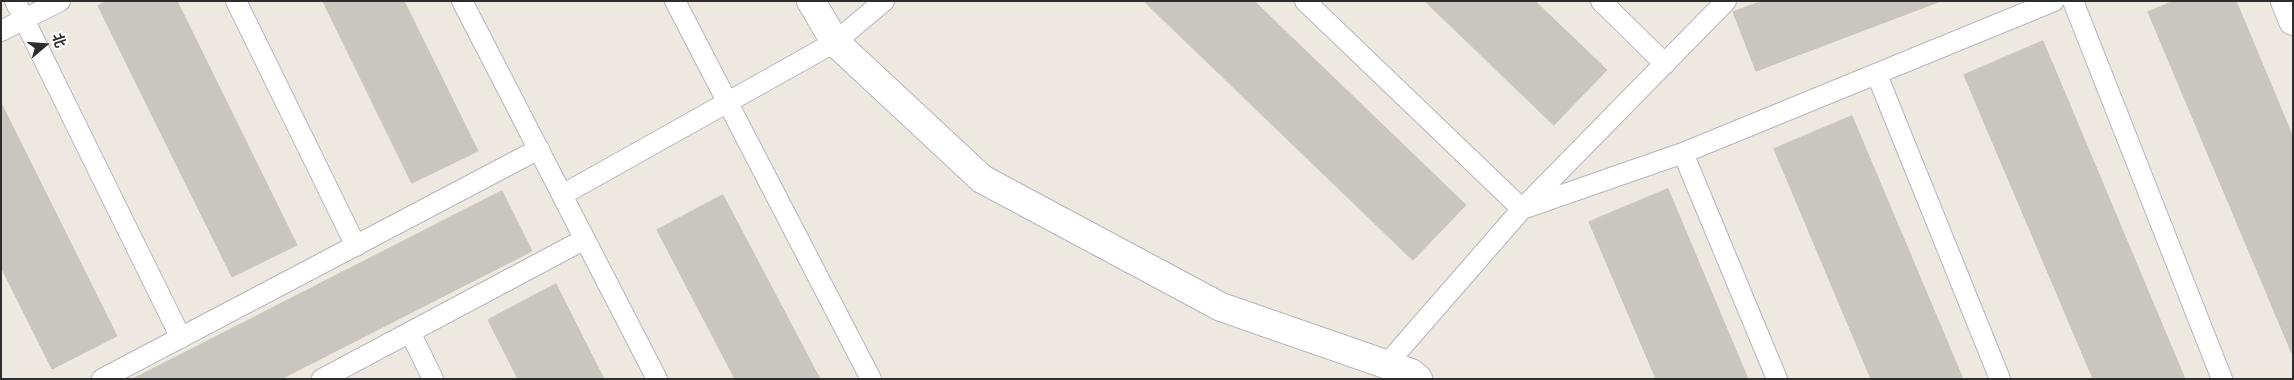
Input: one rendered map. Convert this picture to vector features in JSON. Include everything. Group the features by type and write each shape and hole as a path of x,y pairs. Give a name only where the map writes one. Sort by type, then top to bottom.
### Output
{"street":[{"path":"812,1 835,42 982,179 1221,307 1411,373 1418,379"},
{"path":"2285,1 2293,21"}],"lane":[{"path":"16,1 182,338"},
{"path":"1,31 60,1"},
{"path":"236,1 356,246"},
{"path":"462,1 657,379"},
{"path":"675,1 871,379"},
{"path":"562,195 728,104 835,42 884,1"},
{"path":"1305,1 1522,209"},
{"path":"1601,1 1665,64"},
{"path":"1386,364 1522,209 1726,1"},
{"path":"1522,209 1682,153 1877,75 2054,1"},
{"path":"2073,1 2222,379"},
{"path":"1877,75 2000,379"},
{"path":"102,379 539,150"},
{"path":"1682,153 1777,379"},
{"path":"322,379 586,239"},
{"path":"410,332 433,379"}],"building":[{"path":"107,1 177,1 297,245 232,277 98,6"},
{"path":"323,1 404,1 478,151 412,183"},
{"path":"1144,1 1254,1 1466,205 1413,260"},
{"path":"1425,1 1535,1 1607,70 1554,125"},
{"path":"1763,1 1941,1 1756,71 1733,12"},
{"path":"2174,1 2236,1 2293,137 2293,356 2148,12"},
{"path":"2043,41 2185,379 2093,379 1964,75"},
{"path":"1,103 117,336 52,369 1,267"},
{"path":"1852,116 1963,379 1871,379 1774,149"},
{"path":"1668,189 1748,379 1656,379 1589,222"},
{"path":"502,191 532,251 281,379 133,379"},
{"path":"723,195 820,379 735,379 657,230"},
{"path":"556,284 604,379 518,379 488,320"}]}
